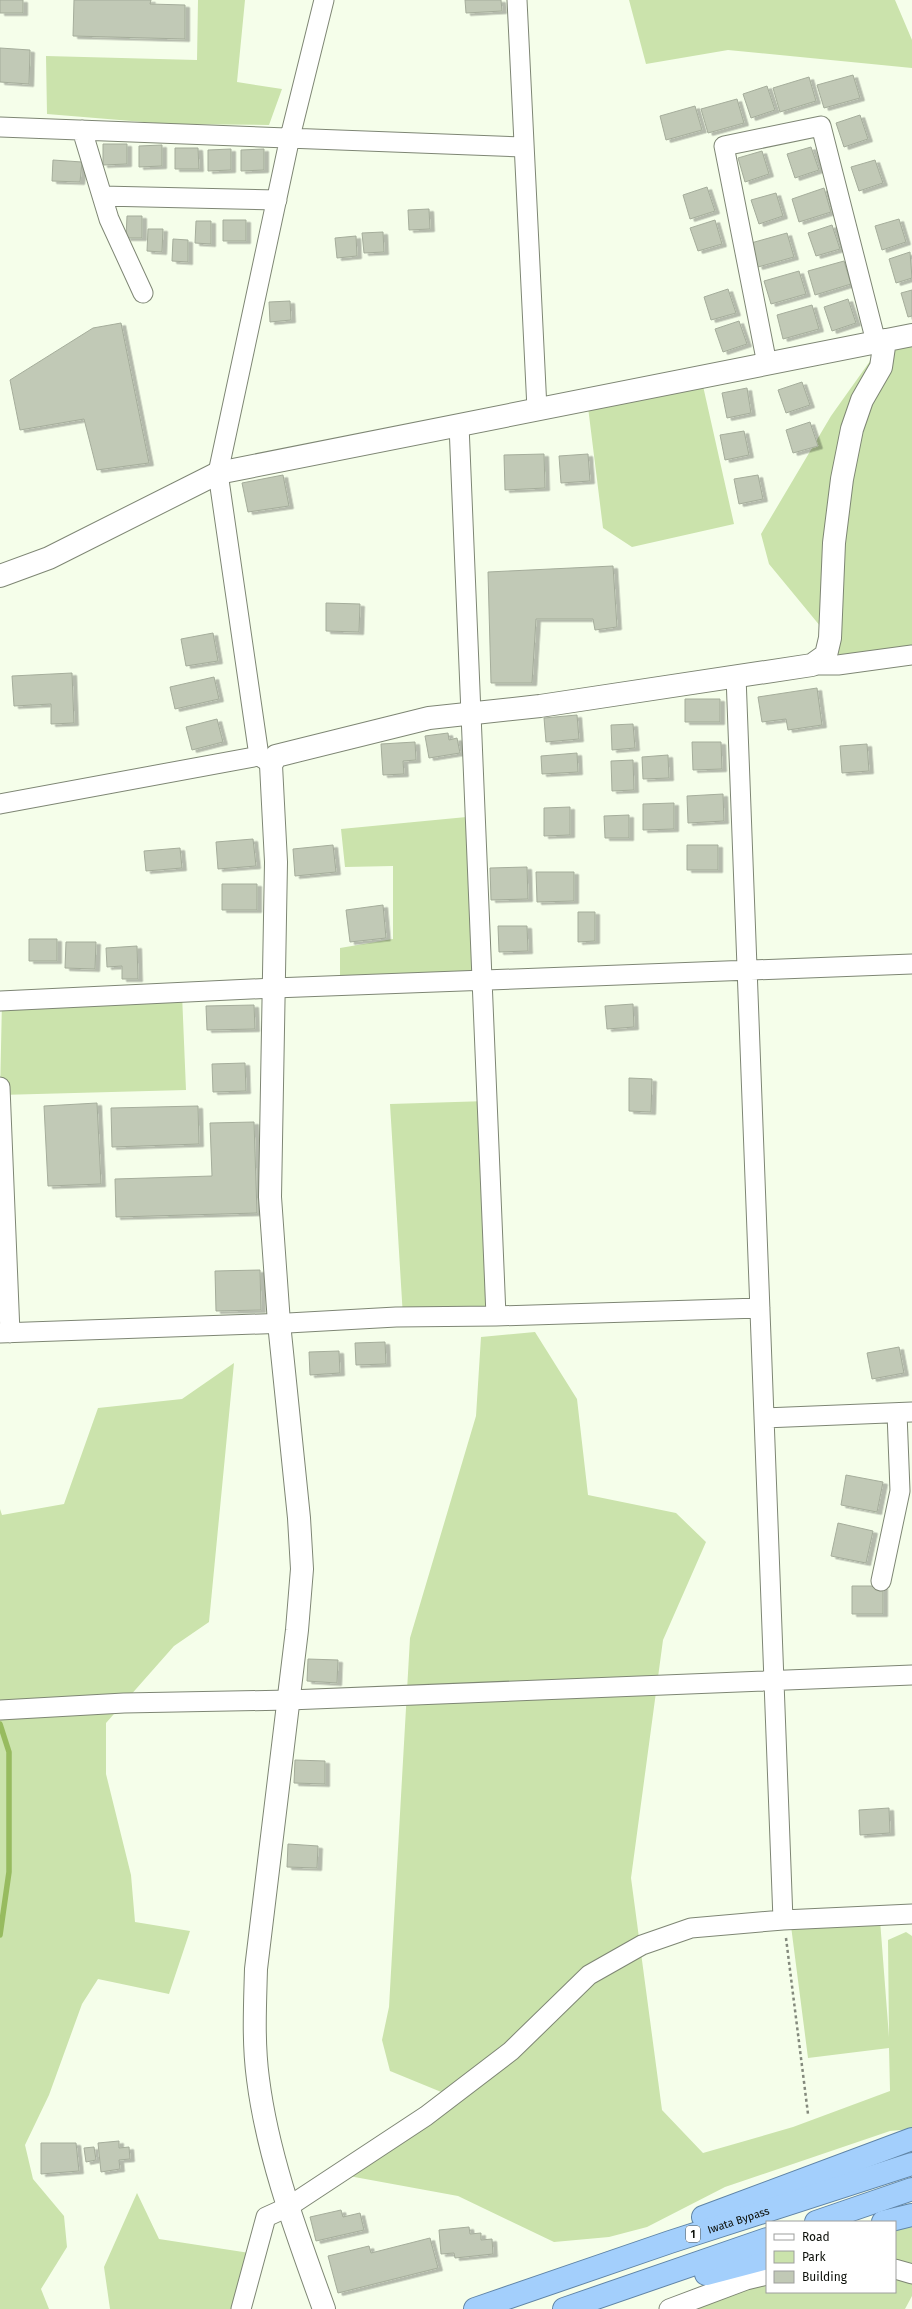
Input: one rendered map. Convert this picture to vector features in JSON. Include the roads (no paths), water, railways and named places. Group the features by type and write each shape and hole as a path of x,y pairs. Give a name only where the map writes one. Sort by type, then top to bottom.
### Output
{"highway":[{"path":"536,2288 633,2246 761,2194 912,2138"},
{"name":"Iwata Bypass","path":"475,2309 670,2242 912,2164"},
{"path":"819,2221 912,2189"},
{"path":"887,2221 912,2215"},
{"path":"564,2309 766,2239"},
{"path":"568,2309 766,2258"}],"street":[{"path":"324,0 290,137 218,473 265,760 276,862 270,1197 279,1323 299,1518 302,1569 300,1603 289,1700 256,1969 254,2024 258,2079 266,2126 288,2207 324,2309"},
{"path":"517,0 537,409"},
{"path":"767,364 724,146 821,126 880,341 881,367 862,400 852,429 842,479 834,544 830,638 826,655 812,665"},
{"path":"0,127 523,147"},
{"path":"82,130 109,219 143,293"},
{"path":"102,196 277,200"},
{"path":"0,576 49,558 218,473 912,335"},
{"path":"459,425 496,1316"},
{"path":"0,804 265,760 429,718 540,706 812,665 838,665 912,655"},
{"path":"736,676 783,1920"},
{"path":"0,1001 274,988 912,964"},
{"path":"0,1087 5,1333 279,1323 396,1316 496,1316 760,1308"},
{"path":"764,1418 904,1412 900,1491 881,1580"},
{"path":"0,1710 124,1703 289,1700 912,1675"},
{"path":"241,2309 266,2217 288,2207 442,2104 511,2051 589,1975 642,1945 691,1928 783,1920 912,1914"},
{"path":"896,2269 912,2274"},
{"path":"668,2309 746,2280 766,2275"}],"waterway":[{"path":"0,1724 9,1752 9,1872 0,1935"}]}
